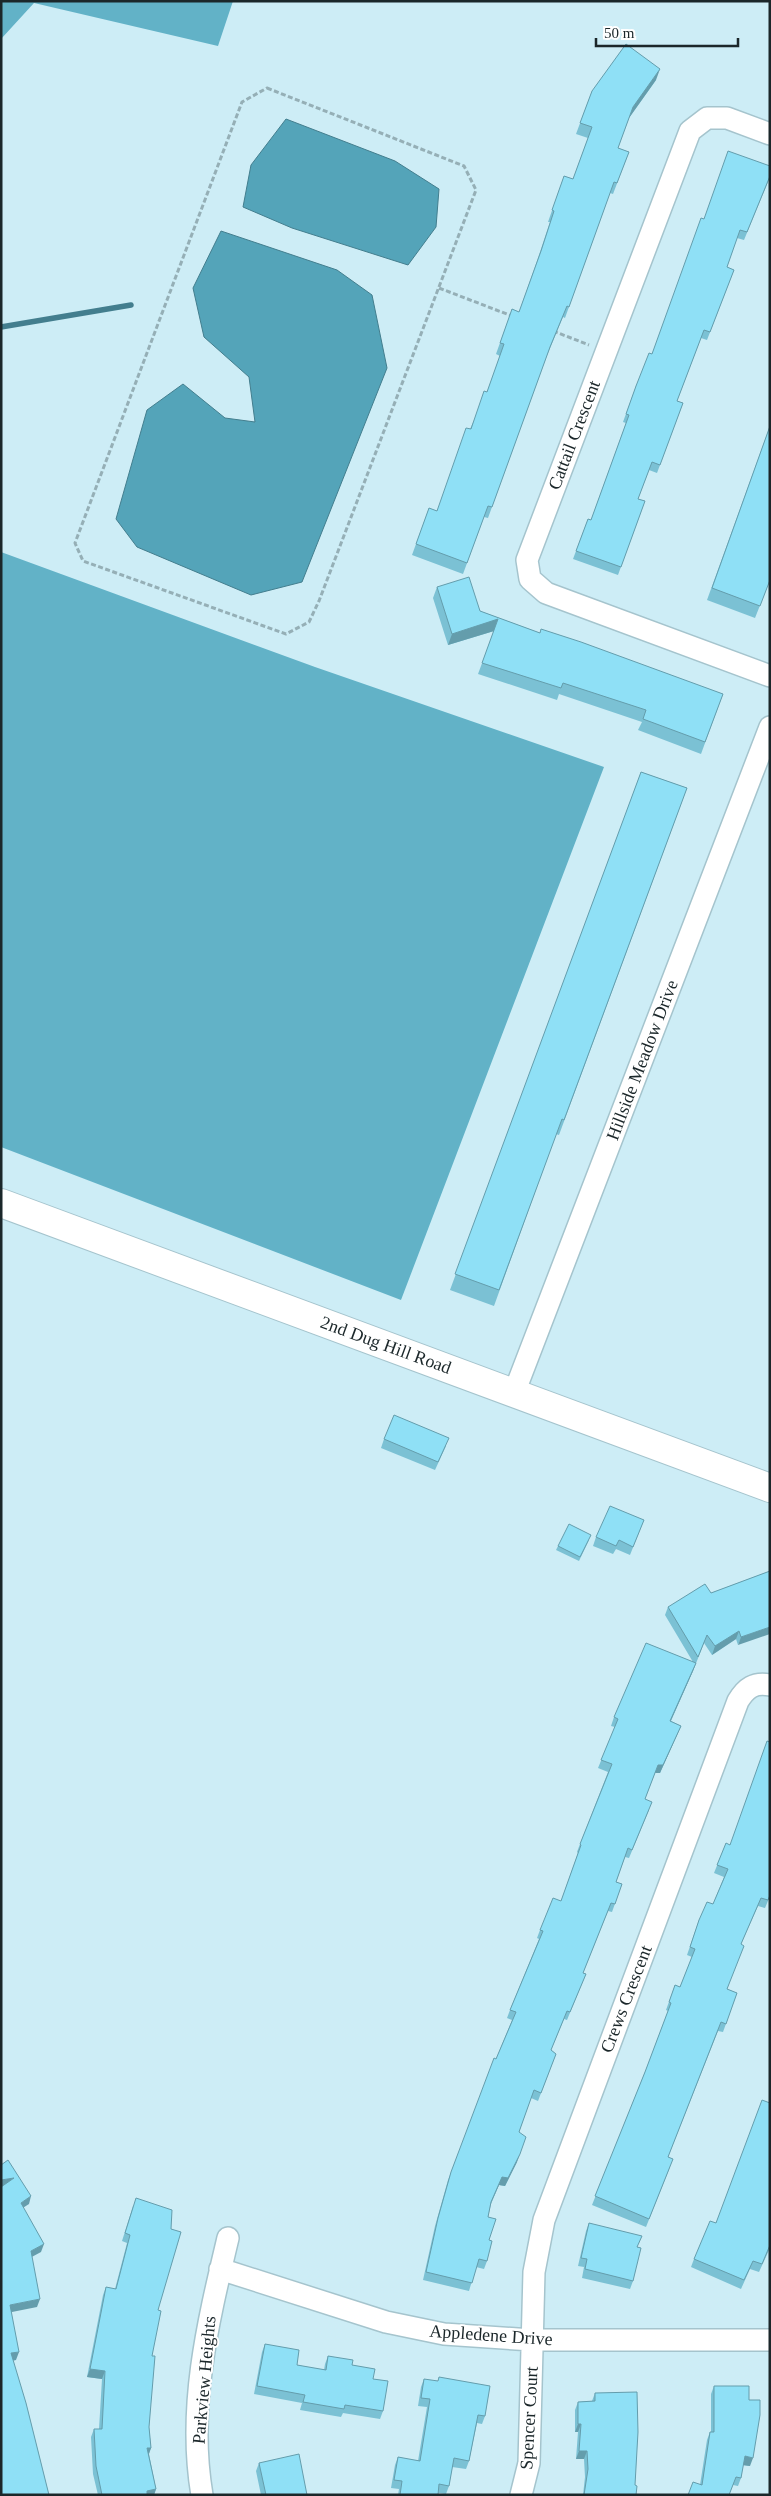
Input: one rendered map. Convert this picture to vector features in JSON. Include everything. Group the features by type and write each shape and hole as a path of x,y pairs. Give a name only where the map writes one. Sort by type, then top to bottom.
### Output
{"street":[{"name":"Cattail Crescent","path":"770,134 727,118 707,118 690,131 527,560 530,579 546,593 770,676"},
{"name":"Hillside Meadow Drive","path":"514,1393 770,727"},
{"name":"2nd Dug Hill Road","path":"1,1203 770,1488"},
{"name":"Crews Crescent","path":"532,2340 534,2272 538,2247 555,2186 738,1701 745,1690 755,1684 770,1685"},
{"name":"Parkview Heights","path":"202,2495 198,2472 196,2434 200,2386 210,2311 228,2238"},
{"name":"Appledene Drive","path":"220,2269 413,2329 532,2340 770,2340"},
{"name":"Spencer Court","path":"521,2495 526,2483 531,2446 532,2340"}],"path":[{"path":"267,88 464,166 476,190 438,288 309,622 286,634 83,561 76,542 242,102 267,88"},
{"path":"438,288 513,316"},
{"path":"550,330 606,351"}],"shaded area":[{"path":"1,1 233,1 218,46 34,3 1,39"},
{"path":"286,119 395,161 439,189 436,227 408,265 292,228 243,207 251,165"},
{"path":"221,231 337,270 372,295 387,368 302,582 251,595 137,547 116,519 147,410 183,384 225,418 255,422 249,377 204,337 193,288"},
{"path":"1,552 315,667 604,767 401,1300 1,1147"}],"building":[{"path":"626,44 660,69 633,107 618,148 629,152 617,183 614,182 569,307 567,306 550,347 492,507 488,506 467,563 416,544 429,508 437,511 466,428 471,429 484,391 487,392 504,344 500,343 512,309 519,312 541,251 554,211 552,210 564,176 573,179 592,127 580,123 592,91"},
{"path":"728,151 770,166 770,176 747,232 740,230 727,267 734,270 710,332 704,330 677,401 683,403 660,465 652,462 638,499 645,501 621,567 576,551 588,519 591,520 629,415 626,414 636,386 649,353 652,354 701,218 704,219"},
{"path":"770,426 770,580 760,606 712,588"},
{"path":"469,577 480,611 540,633 541,629 581,642 723,694 705,742 643,719 646,710 563,683 561,688 482,663 498,619 452,634 437,587"},
{"path":"641,772 687,788 499,1290 455,1274"},
{"path":"394,1415 449,1438 438,1462 384,1439"},
{"path":"610,1506 644,1520 633,1547 619,1540 616,1546 596,1537"},
{"path":"569,1524 591,1535 580,1557 558,1546"},
{"path":"770,1571 770,1627 741,1637 739,1631 715,1646 707,1635 698,1657 668,1607 705,1584 711,1593"},
{"path":"646,1643 696,1663 670,1721 681,1726 663,1765 658,1765 645,1799 652,1802 632,1850 628,1848 616,1882 622,1884 615,1904 611,1903 583,1973 586,1974 570,2012 567,2011 551,2050 556,2054 541,2093 534,2090 519,2132 526,2137 520,2154 508,2178 502,2177 491,2202 488,2217 496,2219 489,2240 492,2241 487,2261 479,2259 472,2283 426,2272 451,2172 494,2058 496,2059 516,2012 510,2010 543,1931 540,1930 553,1898 561,1901 580,1844 612,1764 601,1760 618,1719 614,1717"},
{"path":"767,1741 770,1742 770,1895 768,1900 761,1898 741,1944 744,1946 727,1989 737,1993 726,2024 721,2022 668,2157 673,2159 649,2219 595,2196 645,2072 671,2003 669,2002 675,1985 680,1987 695,1949 690,1947 699,1920 707,1902 713,1904 728,1869 717,1865 726,1843 730,1845"},
{"path":"762,2100 770,2103 770,2245 762,2264 753,2261 744,2280 694,2259 710,2221 716,2223"},
{"path":"8,2160 31,2196 21,2203 44,2244 31,2251 40,2299 10,2305 19,2352 11,2353 26,2403 49,2495 1,2495 1,2187 14,2178 1,2180 1,2165"},
{"path":"136,2198 172,2210 171,2229 181,2232 158,2310 161,2311 152,2356 155,2356 149,2427 151,2448 147,2448 156,2489 147,2491 147,2495 102,2495 96,2466 94,2429 102,2429 105,2371 90,2369 106,2287 116,2289 130,2235 125,2233"},
{"path":"589,2223 642,2236 637,2247 641,2248 633,2281 585,2269 587,2259 581,2258"},
{"path":"265,2344 299,2350 297,2365 326,2370 328,2356 353,2360 352,2365 375,2369 373,2379 388,2381 383,2411 345,2405 344,2409 303,2402 305,2395 257,2386"},
{"path":"439,2377 490,2386 485,2416 478,2415 469,2461 454,2458 449,2486 439,2484 438,2495 400,2495 402,2481 394,2480 398,2457 420,2461 430,2399 421,2398 424,2379 438,2381"},
{"path":"714,2386 749,2386 749,2400 760,2400 760,2415 753,2458 745,2456 741,2478 736,2477 729,2495 688,2495 693,2482 702,2485 710,2432 714,2432"},
{"path":"637,2392 636,2495 584,2495 588,2469 587,2451 579,2451 581,2424 578,2424 578,2402 595,2401 595,2393"},
{"path":"299,2454 307,2495 266,2495 259,2463"}],"waterway":[{"path":"1,327 131,305"}]}
